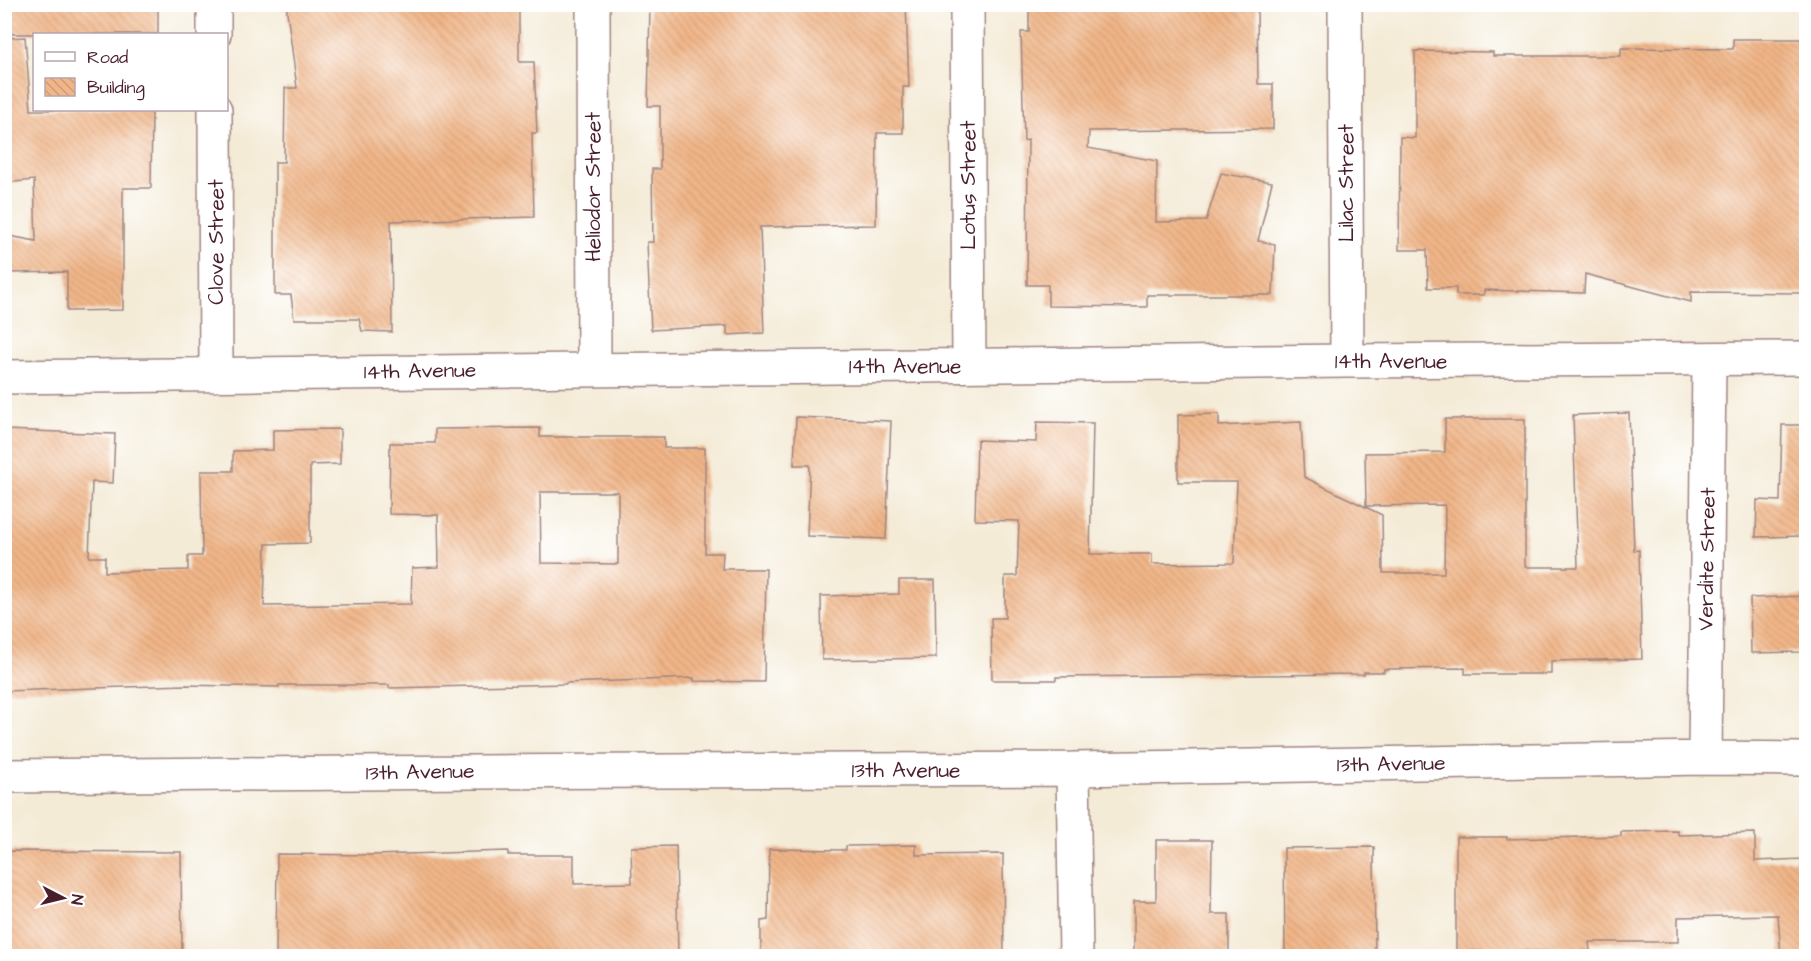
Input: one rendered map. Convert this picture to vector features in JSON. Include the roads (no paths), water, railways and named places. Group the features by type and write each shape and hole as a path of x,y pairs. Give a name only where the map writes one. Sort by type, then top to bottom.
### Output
{"street":[{"path":"214,4 214,33"},
{"name":"Heliodor Street","path":"593,4 594,369"},
{"name":"Lotus Street","path":"967,4 969,366"},
{"name":"Lilac Street","path":"1345,4 1347,361"},
{"name":"Clove Street","path":"215,111 216,375"},
{"name":"14th Avenue","path":"4,377 1347,361 1806,358"},
{"name":"Verdite Street","path":"1705,758 1709,360"},
{"name":"13th Avenue","path":"4,776 1073,769 1705,758 1806,759"},
{"path":"1073,769 1076,957"}]}
